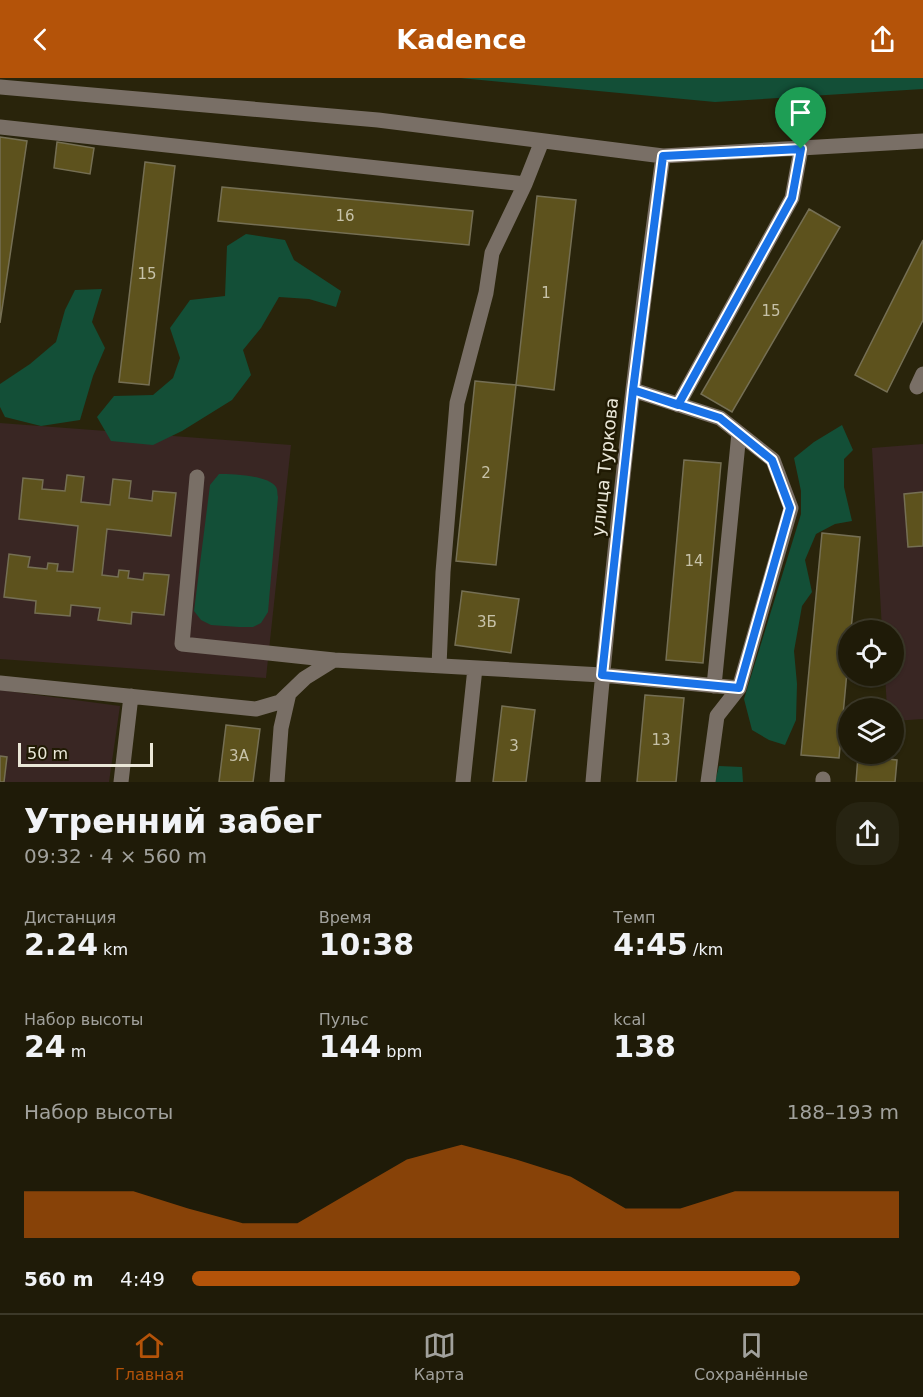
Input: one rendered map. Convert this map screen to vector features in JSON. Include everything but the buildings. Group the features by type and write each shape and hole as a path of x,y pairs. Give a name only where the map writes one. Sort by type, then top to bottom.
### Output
{"street":[{"path":"0,78 6,87 378,120 663,156 923,141"},
{"path":"0,127 525,184"},
{"path":"439,666 443,572 457,403 486,293 492,253 525,184 542,141"},
{"path":"678,405 792,198 801,149"},
{"name":"улица Туркова","path":"593,782 602,675 633,390 663,156"},
{"path":"633,390 720,418 772,460 790,508 739,688 717,716 708,782"},
{"path":"714,686 739,434"},
{"path":"197,477 182,644 334,660 602,675 739,688"},
{"path":"0,683 256,709 280,702 305,678 334,660"},
{"path":"463,782 475,668"},
{"path":"278,782 281,728 289,693"},
{"path":"121,782 131,696"}],"shaded area":[{"path":"0,423 291,445 266,678 0,659"},
{"path":"923,444 923,719 904,720 904,698 886,698 886,686 904,686 904,620 881,620 872,448"},
{"path":"0,690 120,706 109,782 0,782"}],"green space":[{"path":"460,78 923,78 923,89 715,102"},
{"path":"246,234 285,240 294,260 341,291 336,307 309,299 279,297 261,328 243,350 251,375 232,400 182,431 153,445 111,441 97,417 114,396 153,395 173,378 180,358 170,328 190,300 225,296 227,246"},
{"path":"102,289 92,322 105,348 93,376 80,420 41,426 5,417 0,407 0,384 30,364 56,342 65,310 75,290"},
{"path":"842,425 853,450 844,459 844,487 852,521 835,524 816,534 805,560 812,592 802,606 794,651 797,684 796,720 785,745 769,740 752,730 744,699 801,514 801,491 794,458 814,442"},
{"path":"219,474 266,480 277,489 268,612 261,623 253,627 211,625 201,620 194,611 210,485"},
{"path":"719,766 742,767 743,782 715,782"}],"route":[{"path":"801,149 663,156 633,390 678,405 720,418 772,460 790,508 739,688 602,675 633,390 678,405 792,198 801,149"}]}
